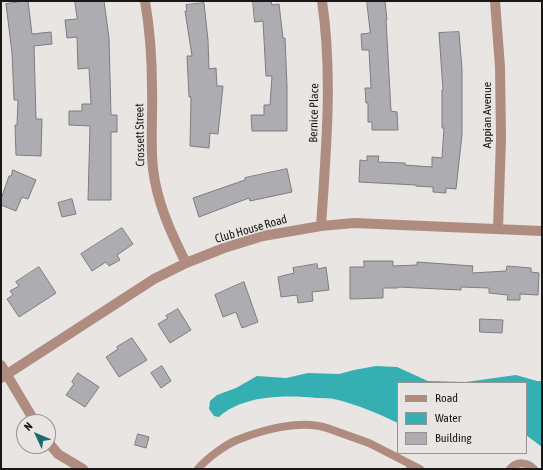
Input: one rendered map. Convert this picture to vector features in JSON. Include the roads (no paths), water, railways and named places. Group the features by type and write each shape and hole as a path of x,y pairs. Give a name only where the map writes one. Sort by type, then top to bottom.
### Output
{"street":[{"name":"Crossett Street","path":"145,1 150,42 152,90 151,140 153,169 158,198 168,226 186,263"},
{"name":"Bernice Place","path":"321,226 328,133 327,64 322,1"},
{"name":"Appian Avenue","path":"495,1 500,67 501,138 498,229"},
{"name":"Club House Road","path":"4,376 154,279 186,263 224,248 263,236 321,226 354,223 542,231"},
{"path":"1,365 4,376 30,414"},
{"path":"56,452 83,469"}],"lane":[{"path":"198,469 205,461 236,440 270,429 296,425 320,425 369,443 411,467 420,469"},
{"path":"510,469 516,464 521,463 534,469"}],"water":[{"path":"376,366 397,367 428,381 466,382 397,382 397,423 353,404 327,398 265,398 240,404 219,417 214,416 209,409 210,401 217,395 236,388 257,376 286,378 308,373 339,374"},
{"path":"516,375 542,381 542,447 527,436 527,382 466,382"}]}
